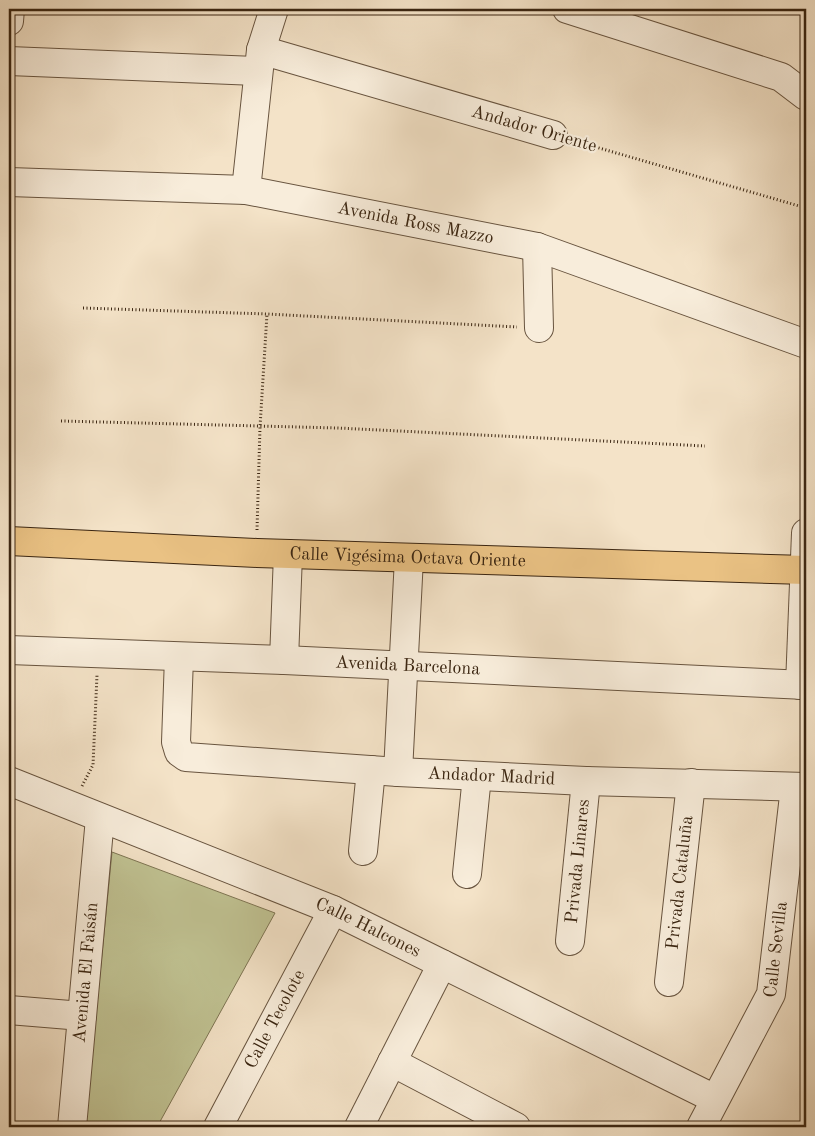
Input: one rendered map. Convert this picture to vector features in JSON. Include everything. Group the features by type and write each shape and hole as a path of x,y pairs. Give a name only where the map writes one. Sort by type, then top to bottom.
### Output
{"main road":[{"name":"Calle Vigésima Octava Oriente","path":"9,541 257,554 805,570"}],"street":[{"path":"9,21 10,9"},
{"path":"246,190 260,61 274,9"},
{"path":"567,9 781,77 806,96"},
{"name":"Andador Oriente","path":"9,61 260,61 553,135"},
{"name":"Avenida Ross Mazzo","path":"9,182 246,190 537,247 806,344"},
{"path":"537,247 539,328"},
{"path":"803,685 806,533"},
{"path":"284,660 288,554"},
{"path":"398,772 409,558"},
{"name":"Avenida Barcelona","path":"9,650 284,660 803,685"},
{"name":"Andador Madrid","path":"179,657 176,742 179,752 186,757 477,776 801,787"},
{"path":"363,851 371,770"},
{"path":"467,874 477,776"},
{"name":"Calle Halcones","path":"9,781 334,910 716,1099"},
{"name":"Privada Linares","path":"570,941 586,781"},
{"name":"Privada Cataluña","path":"669,982 691,783"},
{"name":"Calle Sevilla","path":"701,1127 771,994 801,787"},
{"name":"Avenida El Faisán","path":"72,1127 100,818"},
{"name":"Calle Tecolote","path":"218,1127 334,910"},
{"path":"359,1127 442,964"},
{"path":"9,1010 82,1016"},
{"path":"392,1062 516,1127"}],"path":[{"name":"Andador Oriente","path":"553,135 806,208"},
{"path":"83,308 267,314 539,328"},
{"path":"257,554 260,427 267,314"},
{"path":"61,421 338,428 705,446"},
{"path":"72,807 93,765 98,654"}],"green space":[{"path":"112,852 275,913 157,1127 85,1127"}]}
